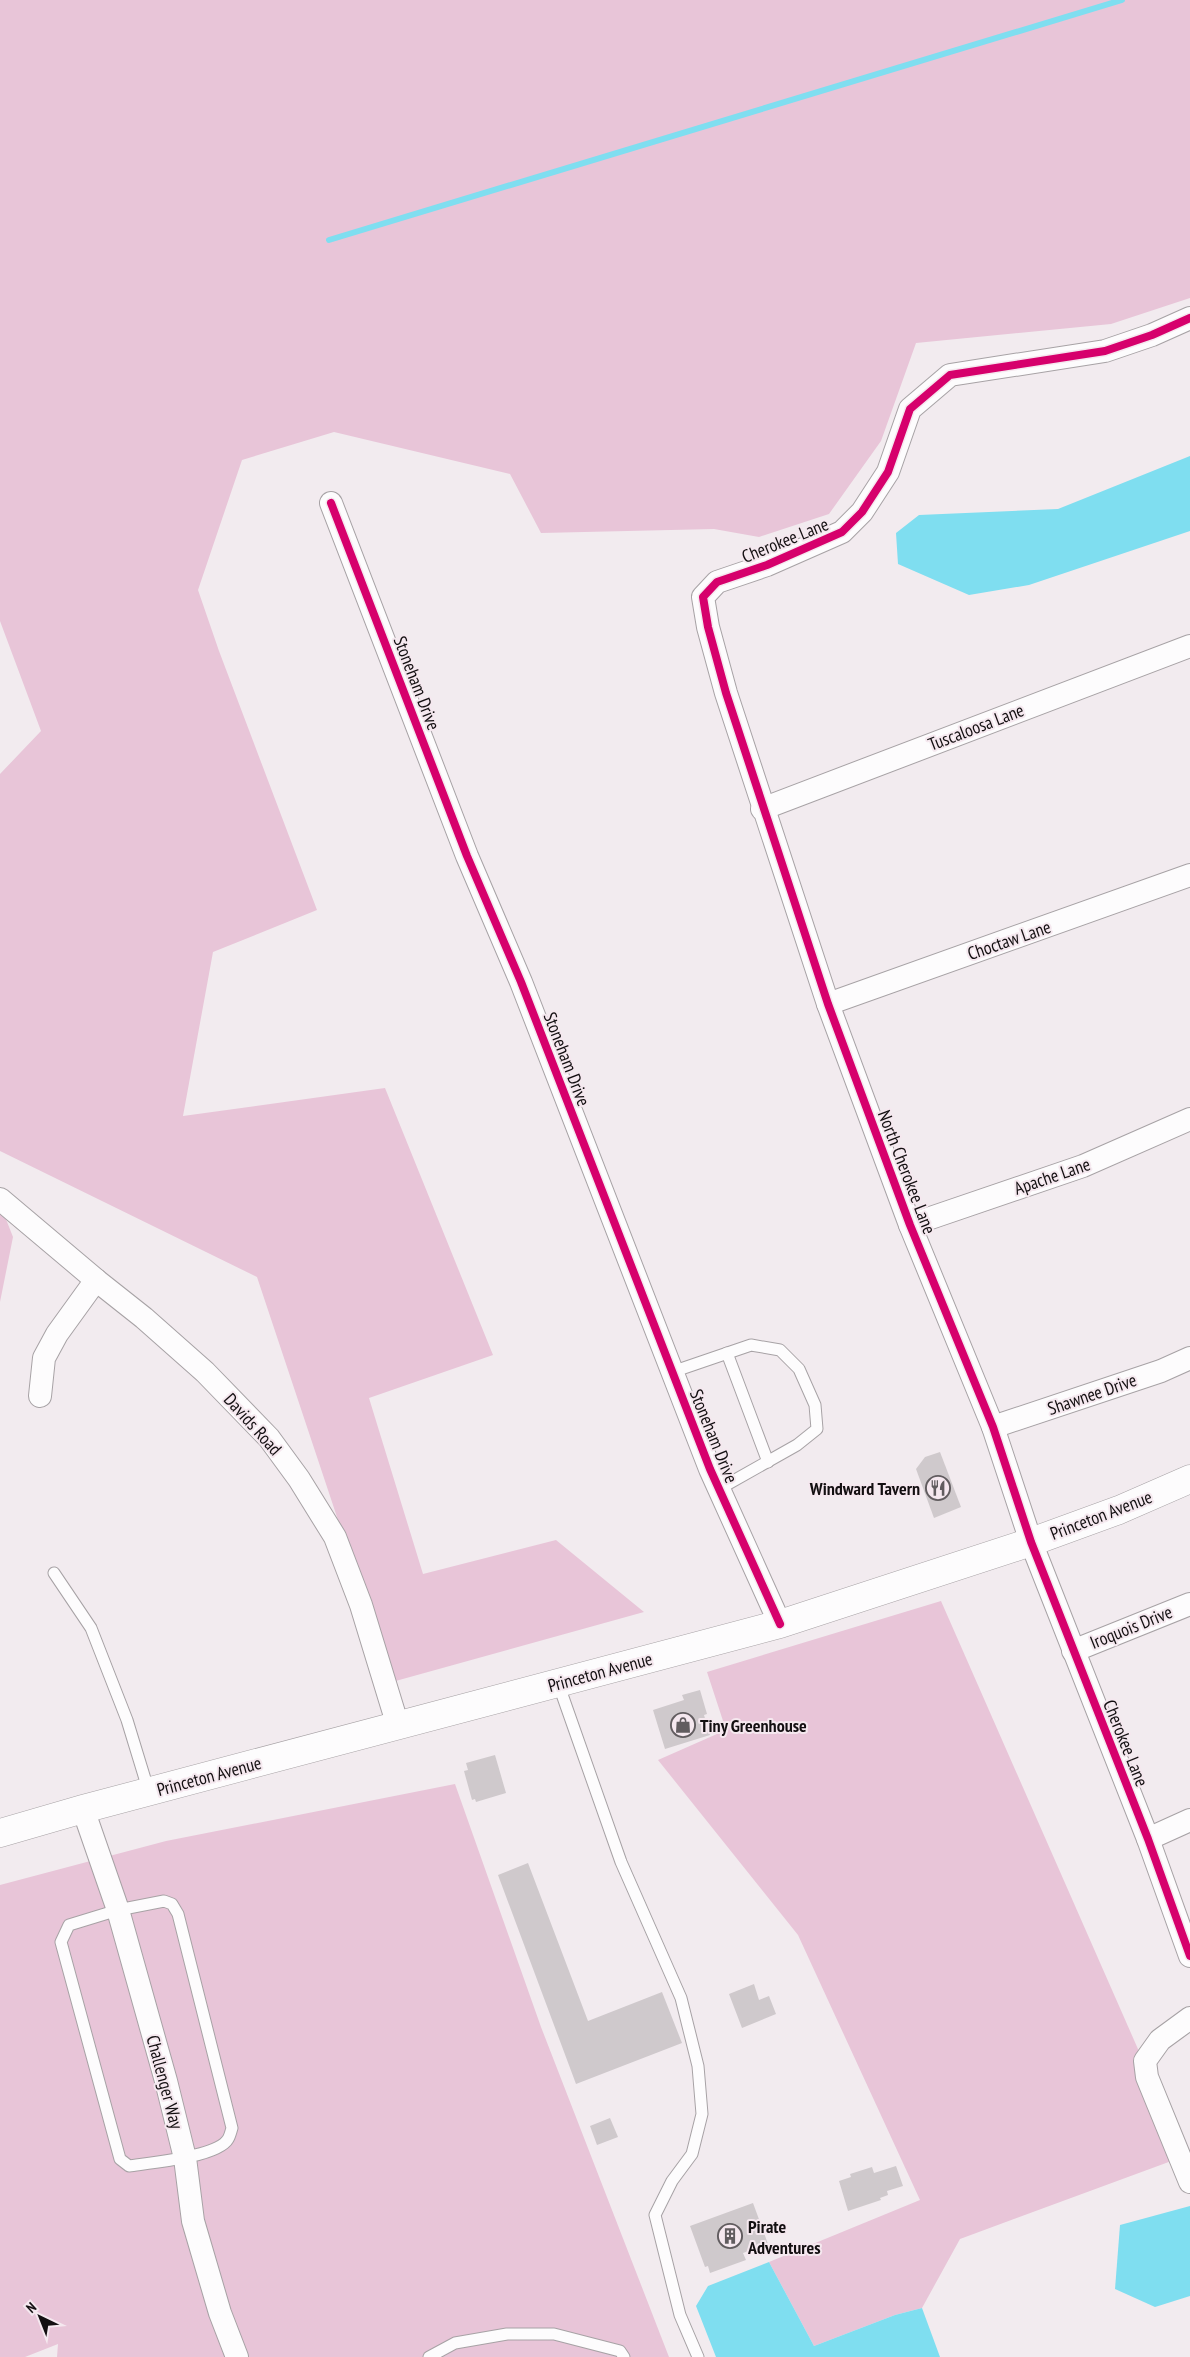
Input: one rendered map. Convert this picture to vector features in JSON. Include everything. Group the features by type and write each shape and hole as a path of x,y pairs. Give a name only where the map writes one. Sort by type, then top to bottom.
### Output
{"main road":[{"name":"Princeton Avenue","path":"0,1834 84,1808 780,1624 1031,1542 1119,1510 1190,1479"}],"street":[{"name":"Cherokee Lane","path":"762,809 726,693 708,627 704,597 717,582 767,565 842,532 862,512 888,472 910,409 950,375 1106,351 1152,335 1190,318"},
{"name":"Stoneham Drive","path":"331,503 467,856 521,982 672,1372 719,1489 780,1624"},
{"name":"Tuscaloosa Lane","path":"762,809 1190,646"},
{"name":"North Cherokee Lane","path":"762,809 828,1004 910,1225 994,1427 1031,1542"},
{"name":"Choctaw Lane","path":"828,1004 1190,875"},
{"name":"Apache Lane","path":"910,1225 1083,1166 1190,1120"},
{"name":"Davids Road","path":"0,1198 96,1280 144,1318 205,1372 269,1438 299,1479 335,1537 361,1606 398,1726"},
{"path":"40,1396 44,1358 58,1334 96,1280"},
{"name":"Shawnee Drive","path":"994,1427 1161,1371 1190,1358"},
{"name":"Cherokee Lane","path":"1031,1542 1148,1839 1190,1956"},
{"name":"Iroquois Drive","path":"1073,1651 1190,1604"},
{"name":"Challenger Way","path":"84,1808 118,1910 185,2158 192,2221 220,2313 238,2357"},
{"path":"1148,1839 1190,1820"},
{"path":"1190,2018 1160,2040 1145,2061 1147,2077 1190,2182"}],"lane":[{"path":"672,1372 751,1345 780,1350 799,1369 815,1405 817,1429 797,1445 719,1489"},
{"path":"727,1353 768,1462"},
{"path":"54,1573 91,1628 127,1720 149,1792"},
{"path":"558,1683 621,1862 681,1998 698,2066 702,2114 692,2154 672,2181 655,2215 680,2315 698,2357"},
{"path":"164,1901 172,1904 178,1914 232,2128 228,2140 219,2148 185,2158 129,2166 120,2159 61,1942 69,1925 118,1910 164,1901"},
{"path":"429,2357 455,2343 507,2334 554,2334 620,2351 624,2357"}],"shaded area":[{"path":"0,0 1190,0 1190,298 1111,324 916,343 881,441 829,514 759,537 714,529 541,533 510,474 334,432 242,460 198,590 219,651 317,910 213,952 183,1116 385,1088 493,1355 369,1398 423,1574 556,1540 644,1612 392,1682 257,1277 0,1151 0,774 41,731 0,621"},
{"path":"0,1204 13,1237 0,1302"},
{"path":"941,1601 1185,2156 960,2239 922,2308 895,2315 814,2346 769,2262 920,2200 798,1935 658,1760 726,1730 707,1672"},
{"path":"455,1784 541,2027 669,2357 57,2357 58,2344 25,2357 0,2357 0,1885 166,1841"}],"water":[{"path":"1190,456 1190,531 1029,585 969,595 898,564 896,533 919,515 1058,509"},
{"path":"1190,2206 1190,2296 1155,2307 1115,2289 1120,2225"},
{"path":"769,2262 814,2346 895,2315 922,2308 940,2357 716,2357 696,2306 708,2286"}],"building":[{"name":"Windward Tavern","path":"940,1452 961,1507 934,1518 916,1469 925,1457"},
{"name":"Tiny Greenhouse","path":"700,1690 707,1714 704,1715 710,1735 665,1749 653,1710 684,1700 682,1695"},
{"path":"495,1755 506,1793 476,1802 475,1799 472,1800 464,1771 468,1770 466,1763"},
{"path":"528,1863 588,2021 662,1992 682,2043 576,2084 498,1875"},
{"path":"754,1984 759,2000 769,1996 776,2014 742,2028 729,1994"},
{"path":"610,2118 618,2137 597,2145 590,2126"},
{"path":"896,2166 903,2186 887,2191 888,2195 880,2198 881,2200 848,2211 839,2181 851,2177 850,2174 872,2167 874,2173"},
{"name":"Pirate Adventures","path":"753,2203 768,2244 743,2253 746,2260 710,2273 708,2266 705,2267 690,2226"}],"waterway":[{"path":"329,240 1122,0"}],"cycle path":[{"path":"1190,318 1152,335 1105,351 950,375 910,409 888,472 862,512 842,532 767,565 717,582 703,597 708,627 726,693 828,1004 910,1225 993,1427 1031,1542 1148,1839 1190,1956"},
{"path":"331,503 467,856 521,982 710,1469 780,1624"}],"place":[{"name":"Windward Tavern","path":"938,1488"},
{"name":"Tiny Greenhouse","path":"683,1725"},
{"name":"Pirate Adventures","path":"730,2236"}]}
